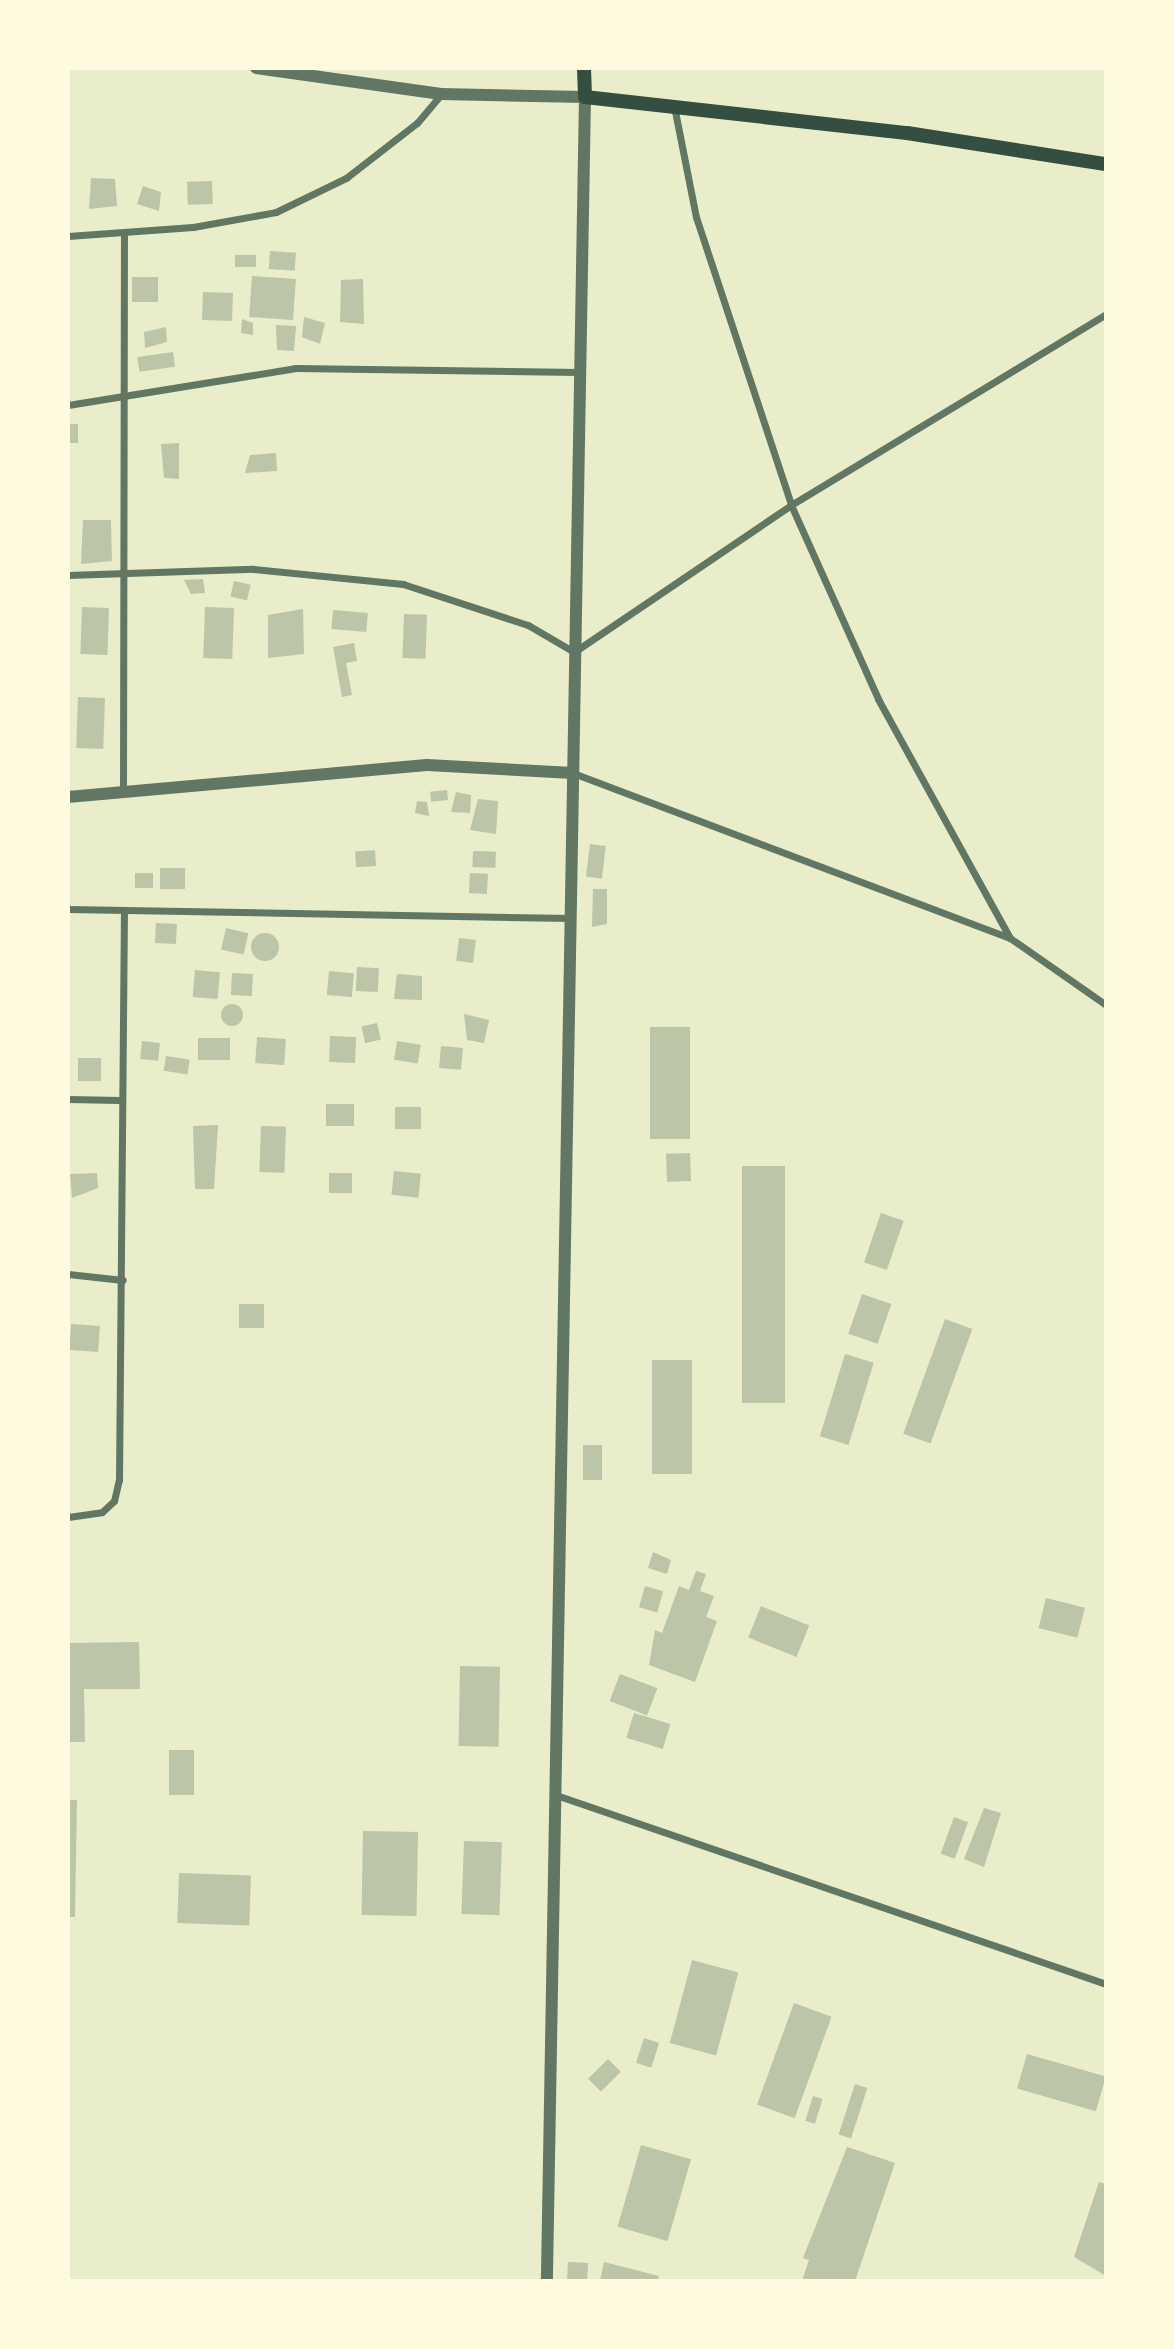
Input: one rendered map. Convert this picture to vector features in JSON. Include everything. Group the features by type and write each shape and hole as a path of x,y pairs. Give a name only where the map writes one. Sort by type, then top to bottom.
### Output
{"main road":[{"path":"584,68 585,97 673,104 1106,164"}],"street":[{"path":"256,68 441,94 585,97 578,372 547,2281"},
{"path":"68,236 124,233 276,212 346,177 417,123 441,94"},
{"path":"673,104 696,218 791,505 878,699 1010,938"},
{"path":"123,792 128,571 124,233"},
{"path":"574,652 791,505 1106,314"},
{"path":"68,405 127,398 296,368 578,372"},
{"path":"68,575 253,569 403,584 528,625 574,652"},
{"path":"68,797 427,765 573,773 1010,938 1106,1005"},
{"path":"68,909 571,918"},
{"path":"68,1517 102,1512 114,1501 123,1280 119,1100 124,910"},
{"path":"68,1099 119,1100"},
{"path":"68,1273 123,1280"},
{"path":"556,1795 1106,1984"}],"building":[{"path":"91,178 115,179 117,206 89,209"},
{"path":"212,181 213,204 188,205 187,182"},
{"path":"143,186 161,192 159,211 137,204"},
{"path":"270,251 296,253 295,271 269,269"},
{"path":"235,255 256,255 256,267 235,267"},
{"path":"252,276 296,279 293,320 249,317"},
{"path":"132,277 158,277 158,302 132,302"},
{"path":"363,279 364,324 340,322 341,280"},
{"path":"203,292 233,293 232,321 202,320"},
{"path":"304,317 325,323 320,344 302,337"},
{"path":"242,319 253,323 253,335 241,333"},
{"path":"276,325 296,326 294,351 277,350"},
{"path":"166,327 167,342 145,348 144,332"},
{"path":"173,352 175,367 139,372 137,357"},
{"path":"68,424 78,424 78,443 68,443"},
{"path":"179,443 179,479 164,478 161,444"},
{"path":"276,453 277,471 245,473 250,455"},
{"path":"83,520 111,520 112,561 81,564"},
{"path":"203,579 205,593 191,594 184,580"},
{"path":"234,581 251,585 247,600 230,597"},
{"path":"82,607 109,608 107,655 80,654"},
{"path":"205,607 234,608 232,659 203,658"},
{"path":"303,609 304,654 268,658 268,615"},
{"path":"333,610 368,613 366,632 331,629"},
{"path":"404,614 427,615 425,659 402,658"},
{"path":"354,643 357,661 346,663 352,695 342,697 333,647"},
{"path":"78,697 105,698 103,749 76,748"},
{"path":"447,790 448,800 431,802 430,792"},
{"path":"456,792 471,795 470,813 451,812"},
{"path":"478,799 498,801 496,834 470,830"},
{"path":"417,801 427,802 429,816 415,813"},
{"path":"590,844 606,846 602,879 586,877"},
{"path":"375,850 376,866 356,867 355,851"},
{"path":"473,851 496,852 495,868 472,867"},
{"path":"160,868 185,868 185,889 160,889"},
{"path":"135,873 153,873 153,888 135,888"},
{"path":"470,873 488,874 487,894 469,893"},
{"path":"593,889 607,889 607,924 592,927"},
{"path":"156,923 177,924 176,944 155,943"},
{"path":"226,928 248,933 243,955 221,949"},
{"path":"265,933 275,937 279,947 275,957 265,961 255,957 251,947 255,937"},
{"path":"459,938 476,940 473,963 456,961"},
{"path":"357,967 379,968 378,992 356,991"},
{"path":"195,970 220,972 218,999 193,997"},
{"path":"329,971 354,973 352,997 327,995"},
{"path":"232,973 253,974 252,996 231,995"},
{"path":"397,974 422,976 422,1000 394,999"},
{"path":"232,1004 240,1007 243,1015 240,1023 232,1026 224,1023 221,1015 224,1007"},
{"path":"464,1014 489,1020 484,1043 467,1040"},
{"path":"377,1023 381,1040 365,1043 361,1027"},
{"path":"650,1027 690,1027 690,1139 650,1139"},
{"path":"330,1036 356,1037 355,1063 329,1062"},
{"path":"257,1037 286,1039 284,1065 255,1063"},
{"path":"198,1038 230,1038 230,1060 198,1060"},
{"path":"142,1041 160,1043 158,1061 140,1059"},
{"path":"397,1041 421,1045 418,1064 394,1060"},
{"path":"441,1046 463,1048 461,1070 439,1068"},
{"path":"166,1056 190,1060 187,1075 164,1071"},
{"path":"78,1058 101,1058 101,1081 78,1081"},
{"path":"326,1104 354,1104 354,1126 326,1126"},
{"path":"395,1107 421,1107 421,1129 395,1129"},
{"path":"218,1125 214,1189 195,1189 193,1126"},
{"path":"261,1126 286,1127 284,1173 259,1172"},
{"path":"690,1153 691,1181 667,1182 666,1154"},
{"path":"742,1166 785,1166 785,1403 742,1403"},
{"path":"394,1171 421,1174 418,1198 391,1195"},
{"path":"97,1173 98,1188 72,1198 70,1174"},
{"path":"329,1173 352,1173 352,1193 329,1193"},
{"path":"881,1213 904,1221 887,1270 864,1262"},
{"path":"862,1294 891,1304 878,1344 848,1334"},
{"path":"239,1304 264,1304 264,1328 239,1328"},
{"path":"945,1319 972,1329 931,1444 903,1434"},
{"path":"71,1324 100,1326 98,1352 69,1350"},
{"path":"845,1354 874,1363 849,1445 820,1436"},
{"path":"652,1360 692,1360 692,1474 652,1474"},
{"path":"583,1445 602,1445 602,1480 583,1480"},
{"path":"653,1552 671,1560 667,1574 648,1568"},
{"path":"696,1571 706,1574 700,1591 714,1596 706,1617 717,1621 695,1682 649,1665 655,1630 662,1633 679,1586 689,1590"},
{"path":"645,1586 663,1591 657,1612 639,1607"},
{"path":"1046,1598 1085,1608 1077,1638 1039,1628"},
{"path":"761,1606 809,1625 796,1657 748,1638"},
{"path":"139,1642 140,1689 84,1689 85,1742 68,1742 68,1643"},
{"path":"460,1666 500,1667 499,1747 459,1746"},
{"path":"620,1674 657,1688 647,1715 610,1701"},
{"path":"634,1713 670,1724 663,1749 626,1738"},
{"path":"169,1750 194,1750 194,1795 169,1795"},
{"path":"68,1800 77,1800 75,1917 68,1917"},
{"path":"984,1808 1001,1813 984,1867 964,1859"},
{"path":"954,1817 968,1822 955,1859 941,1854"},
{"path":"363,1831 418,1832 417,1916 362,1915"},
{"path":"464,1841 502,1842 499,1915 461,1914"},
{"path":"179,1873 251,1876 249,1925 177,1923"},
{"path":"692,1960 738,1972 716,2055 670,2043"},
{"path":"794,2003 832,2017 795,2118 757,2104"},
{"path":"644,2038 659,2043 651,2068 636,2063"},
{"path":"1027,2054 1106,2077 1096,2111 1017,2089"},
{"path":"608,2059 621,2072 601,2092 588,2079"},
{"path":"855,2084 867,2088 851,2138 839,2134"},
{"path":"813,2096 823,2099 815,2124 805,2121"},
{"path":"641,2145 691,2159 668,2241 618,2227"},
{"path":"847,2147 895,2163 855,2281 802,2281 809,2260 803,2258"},
{"path":"1099,2182 1106,2184 1106,2276 1074,2257"},
{"path":"568,2262 588,2263 587,2281 567,2281"},
{"path":"604,2262 659,2276 658,2281 600,2281"}]}
